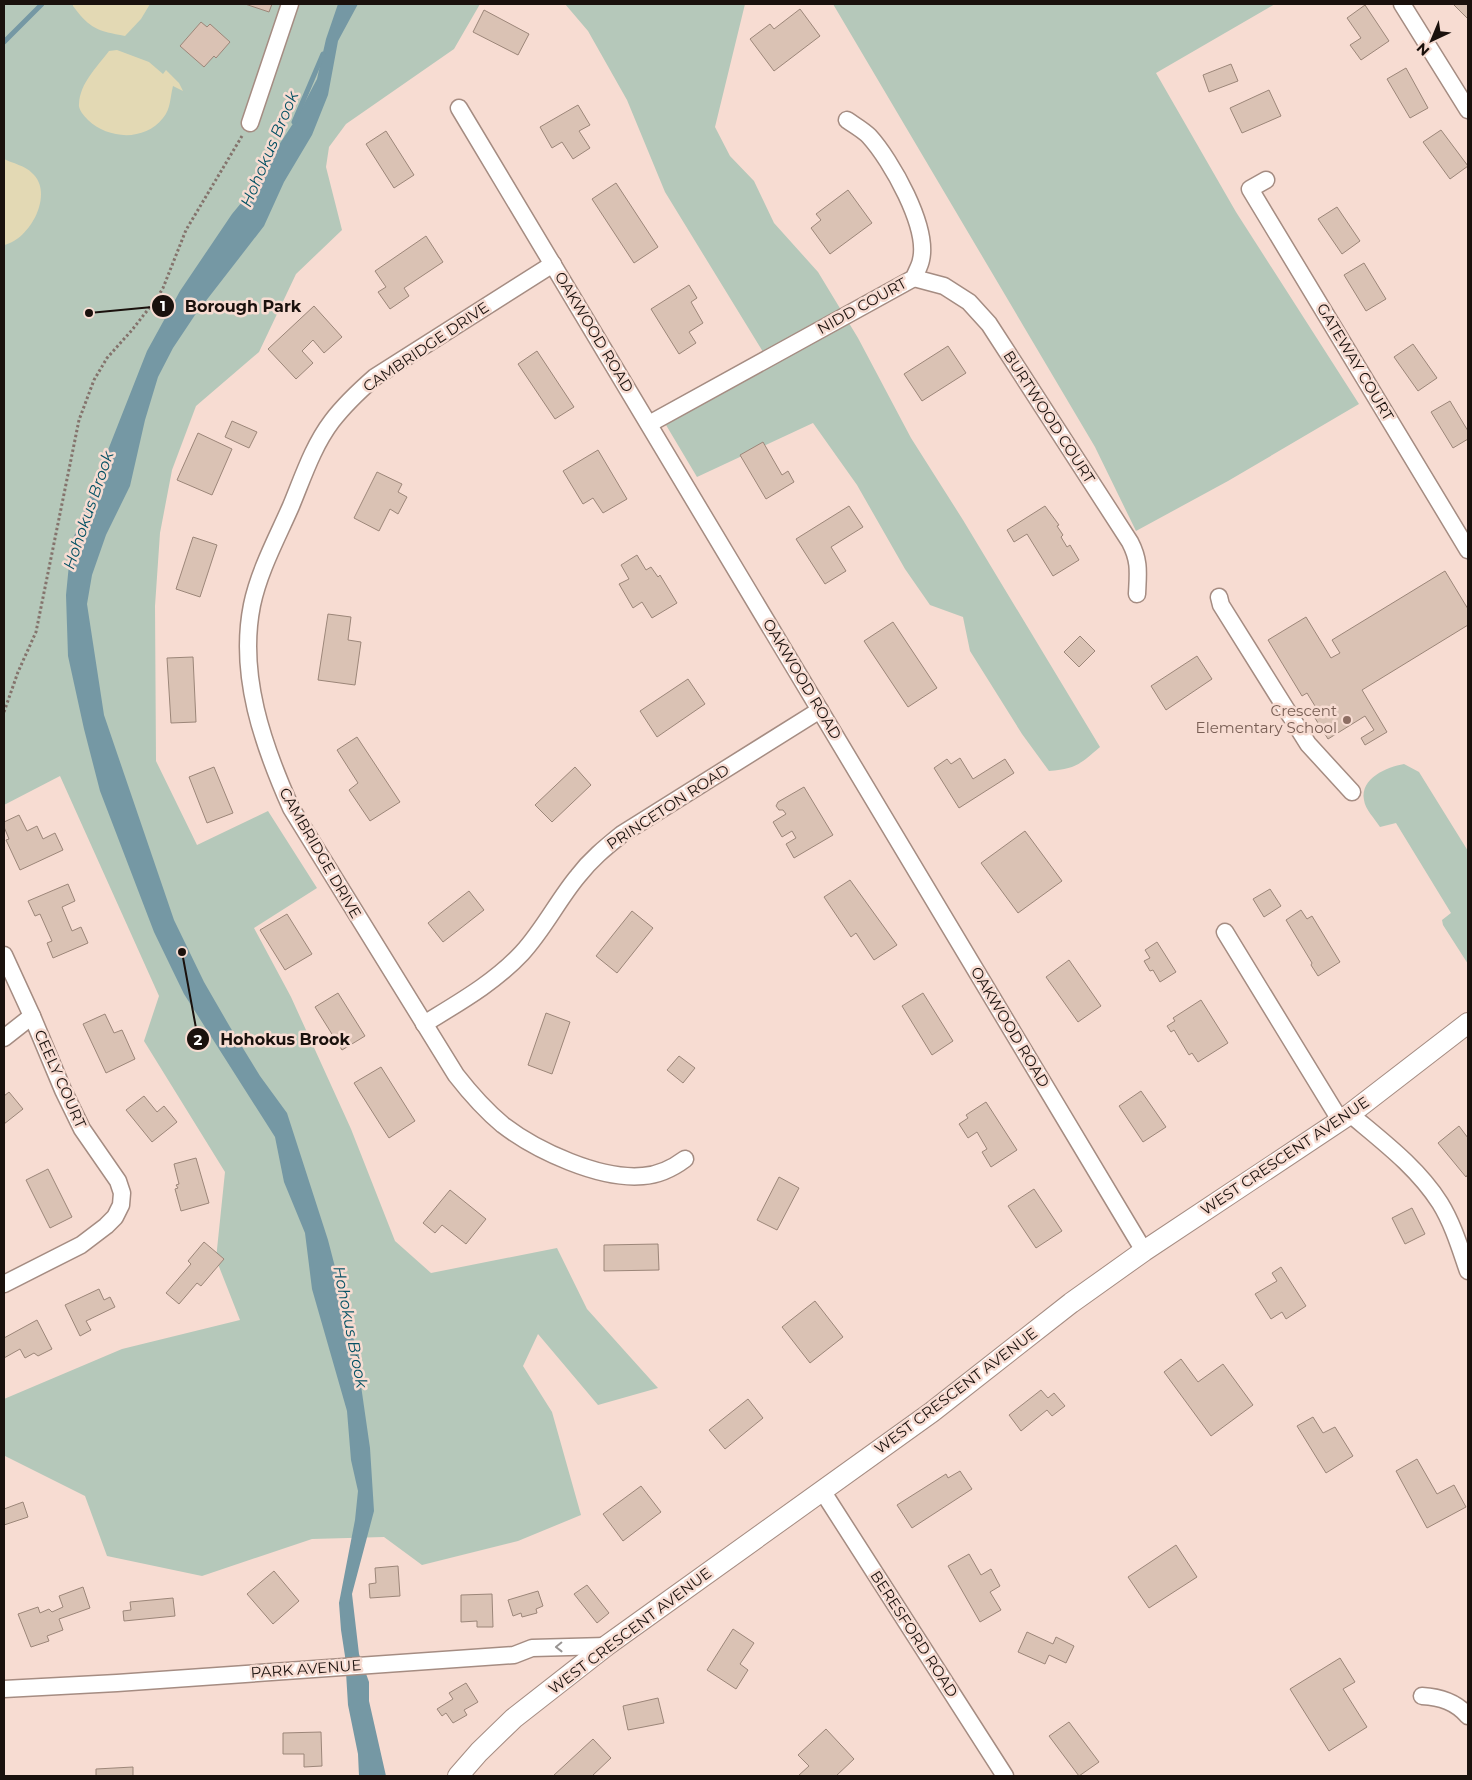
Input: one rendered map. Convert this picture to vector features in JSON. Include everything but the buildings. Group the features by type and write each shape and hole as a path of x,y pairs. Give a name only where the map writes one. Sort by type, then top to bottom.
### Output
{"main road":[{"name":"WEST CRESCENT AVENUE","path":"458,1776 479,1752 514,1718 606,1646 932,1412 1071,1303 1144,1251 1345,1117 1468,1023"}],"street":[{"path":"250,123 290,4"},
{"path":"1402,4 1468,110"},
{"name":"OAKWOOD ROAD","path":"459,108 1144,1251"},
{"name":"NIDD COURT","path":"649,424 914,278 922,259 920,230 909,197 886,158 868,135 847,120"},
{"name":"GATEWAY COURT","path":"1266,180 1250,189 1468,550"},
{"name":"CAMBRIDGE DRIVE","path":"553,264 375,378 351,398 331,422 317,445 260,576 252,605 249,630 248,660 252,690 261,731 274,770 291,808 309,840 456,1075 478,1102 503,1125 532,1144 562,1159 595,1170 624,1176 643,1176 661,1173 685,1159"},
{"name":"BURTWOOD COURT","path":"914,278 944,286 969,302 989,324 1130,542 1136,554 1138,565 1137,594"},
{"path":"1219,597 1221,605 1308,744 1352,792"},
{"name":"PRINCETON ROAD","path":"424,1024 474,993 497,976 522,953 577,876 598,853 622,834 820,710"},
{"path":"1225,932 1345,1117 1395,1151 1423,1179 1441,1204 1455,1232 1468,1271"},
{"name":"CEELY COURT","path":"4,955 82,1129 118,1181 122,1193 121,1205 116,1217 106,1226 81,1244 4,1284"},
{"path":"4,1038 32,1016"},
{"name":"BERESFORD ROAD","path":"823,1492 1006,1776"},
{"name":"PARK AVENUE","path":"4,1689 117,1683 514,1655 532,1648 606,1646"},
{"path":"1422,1696 1436,1697 1452,1702 1468,1716"}],"path":[{"path":"4,712 18,672 36,632 79,420 94,380 107,358 132,330 163,288 186,230 250,123"}],"green space":[{"path":"4,4 480,4 454,49 346,124 329,147 326,167 342,230 296,274 259,352 196,406 172,470 160,533 155,606 156,761 197,845 268,811 317,888 254,928 291,997 351,1129 395,1241 431,1273 557,1248 587,1309 658,1388 598,1405 538,1334 523,1366 552,1412 581,1515 518,1541 422,1565 384,1537 312,1539 202,1576 107,1556 85,1496 5,1456 4,1399 122,1349 240,1320 216,1259 225,1172 144,1041 159,996 60,776 4,805"},
{"path":"565,4 745,4 715,127 730,156 754,181 774,223 818,272 858,338 911,438 963,520 1100,747 1082,762 1066,769 1049,771 1022,734 970,651 963,617 930,605 905,569 857,485 813,423 697,477 666,425 771,365 665,192 627,100 588,31"},
{"path":"833,4 1275,4 1156,73 1236,212 1359,404 1228,481 1136,531 1095,447"},
{"path":"1404,764 1419,772 1468,851 1468,964 1443,925 1442,920 1451,913 1396,823 1380,827 1368,810 1364,800 1364,792 1370,780 1383,771"}],"sand":[{"path":"73,4 150,4 141,19 125,36 95,28 84,20"},
{"path":"117,50 149,62 163,74 166,70 179,83 183,91 173,86 169,107 163,118 155,126 136,134 126,135 105,131 88,120 79,106 82,89 90,76 109,51"},
{"path":"4,159 32,173 38,182 41,192 36,215 30,225 14,241 4,245"}],"water":[{"path":"338,4 358,4 338,41 328,95 312,135 284,182 264,226 195,315 173,348 158,377 145,420 130,486 106,535 92,575 87,604 104,715 174,920 204,982 230,1027 260,1076 287,1113 328,1240 355,1344 370,1448 374,1511 352,1594 359,1654 369,1682 369,1701 386,1776 359,1776 358,1754 348,1705 339,1603 355,1520 358,1491 351,1460 347,1411 312,1289 305,1233 284,1182 275,1137 184,994 154,932 100,791 68,656 66,595 71,544 147,351 180,291 232,214 256,185 269,160 296,119 317,79 326,39"}],"waterway":[{"path":"4,42 42,4"},
{"name":"Hohokus Brook","path":"294,122 323,54"}],"place":[{"name":"Borough Park","path":"89,313"},
{"name":"Crescent Elementary School","path":"1347,720"},
{"name":"Hohokus Brook","path":"182,952"}]}
